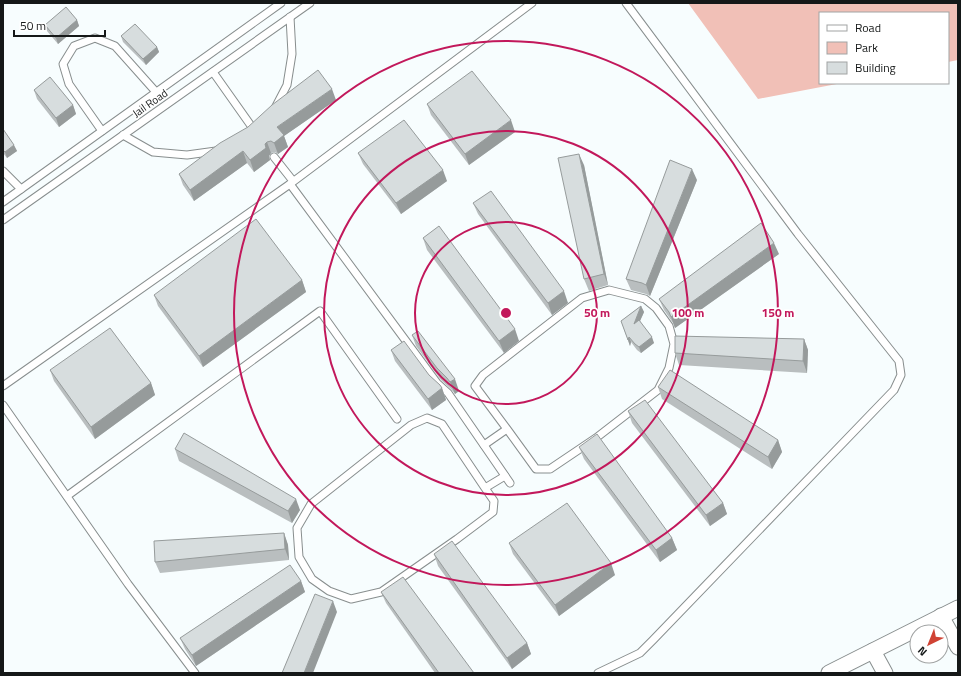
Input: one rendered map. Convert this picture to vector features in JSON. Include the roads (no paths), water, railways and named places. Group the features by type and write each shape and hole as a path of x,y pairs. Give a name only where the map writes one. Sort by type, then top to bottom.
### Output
{"street":[{"path":"829,673 958,608"},
{"path":"941,616 958,647"},
{"path":"873,651 885,673"}],"lane":[{"path":"3,202 280,3"},
{"name":"Jail Road","path":"3,220 310,3"},
{"path":"3,386 292,183 532,3"},
{"path":"598,673 640,653 894,390 901,375 899,361 798,234 626,3"},
{"path":"272,113 287,85 292,54 290,17"},
{"path":"102,131 69,84 63,64 74,46 95,38 115,46 156,92"},
{"path":"213,72 255,130"},
{"path":"123,135 153,152 187,155 222,150"},
{"path":"274,158 437,383 448,393 510,483"},
{"path":"3,171 21,189"},
{"path":"609,290 645,299 656,308 669,326 674,344 670,368 658,390 596,438 550,469 536,469 507,429 475,386 483,375 582,298 609,290"},
{"path":"67,496 320,311 397,419"},
{"path":"3,405 128,584 195,673"},
{"path":"426,418 442,424 485,488 494,501 493,512 381,592 351,599 329,591 312,579 299,557 297,528 311,504 411,425 426,418"},
{"path":"484,445 507,429"},
{"path":"485,488 505,476"}]}
